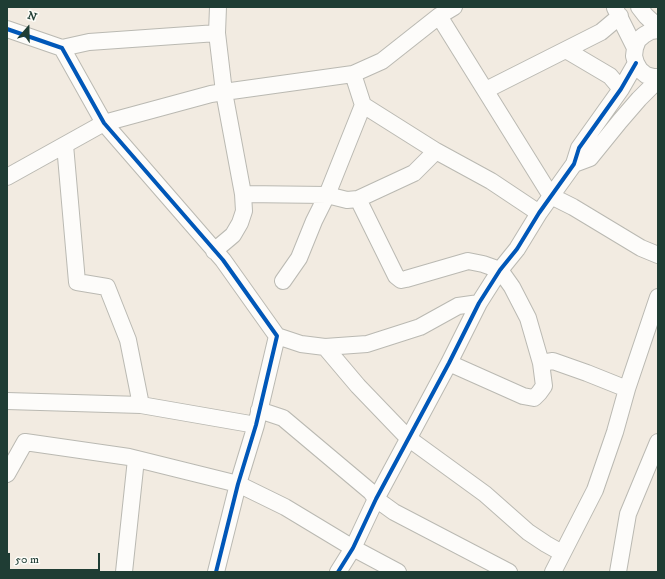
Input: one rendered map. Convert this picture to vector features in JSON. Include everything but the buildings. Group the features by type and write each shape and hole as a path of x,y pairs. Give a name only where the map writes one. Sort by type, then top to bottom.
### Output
{"street":[{"path":"214,251 233,235 240,223 244,211 243,194 224,92 217,33 218,7"},
{"path":"7,177 104,123 211,94 353,74 382,61 439,16 454,7"},
{"path":"639,7 658,27"},
{"path":"486,90 601,32 617,12 640,70 646,75 658,79 620,121 590,158 574,164"},
{"path":"439,16 551,196 641,248 658,254"},
{"path":"7,29 62,48 89,42 217,33"},
{"path":"338,572 353,548 376,499 449,363 479,303 500,270 517,249 539,213 574,164 579,148 621,89 635,56 638,40 651,31 658,30"},
{"path":"62,48 104,123 227,267 277,336 301,344 325,347 367,344 420,327 458,306 479,303"},
{"path":"566,50 610,76 621,89"},
{"path":"283,281 299,258 314,220 327,195 363,105 353,74"},
{"path":"363,105 436,151 491,181 539,213"},
{"path":"66,145 77,282 107,287 128,340 141,405"},
{"path":"243,194 327,195 347,200 358,199 414,173 436,151"},
{"path":"358,199 396,276 401,280 468,261 500,270 512,287 528,318 541,363 544,386 540,393 534,398 523,396 449,363"},
{"path":"553,572 595,490 658,297"},
{"path":"216,572 277,336"},
{"path":"325,347 358,386 408,438 485,494 528,532 562,553"},
{"path":"541,363 553,361 586,372 627,389"},
{"path":"7,401 141,405 257,417 282,418 371,492 376,499 394,512 509,572"},
{"path":"7,474 26,442 129,457 238,484 285,507 353,548 398,572"},
{"path":"618,572 628,514 658,442"},
{"path":"124,572 136,459"}],"cycle path":[{"path":"7,29 62,48 104,123 223,260 277,336 256,425 238,484 216,572"},
{"path":"338,572 353,548 376,499 449,363 479,303 500,270 517,249 539,213 574,164 579,148 621,89 636,63"}]}
